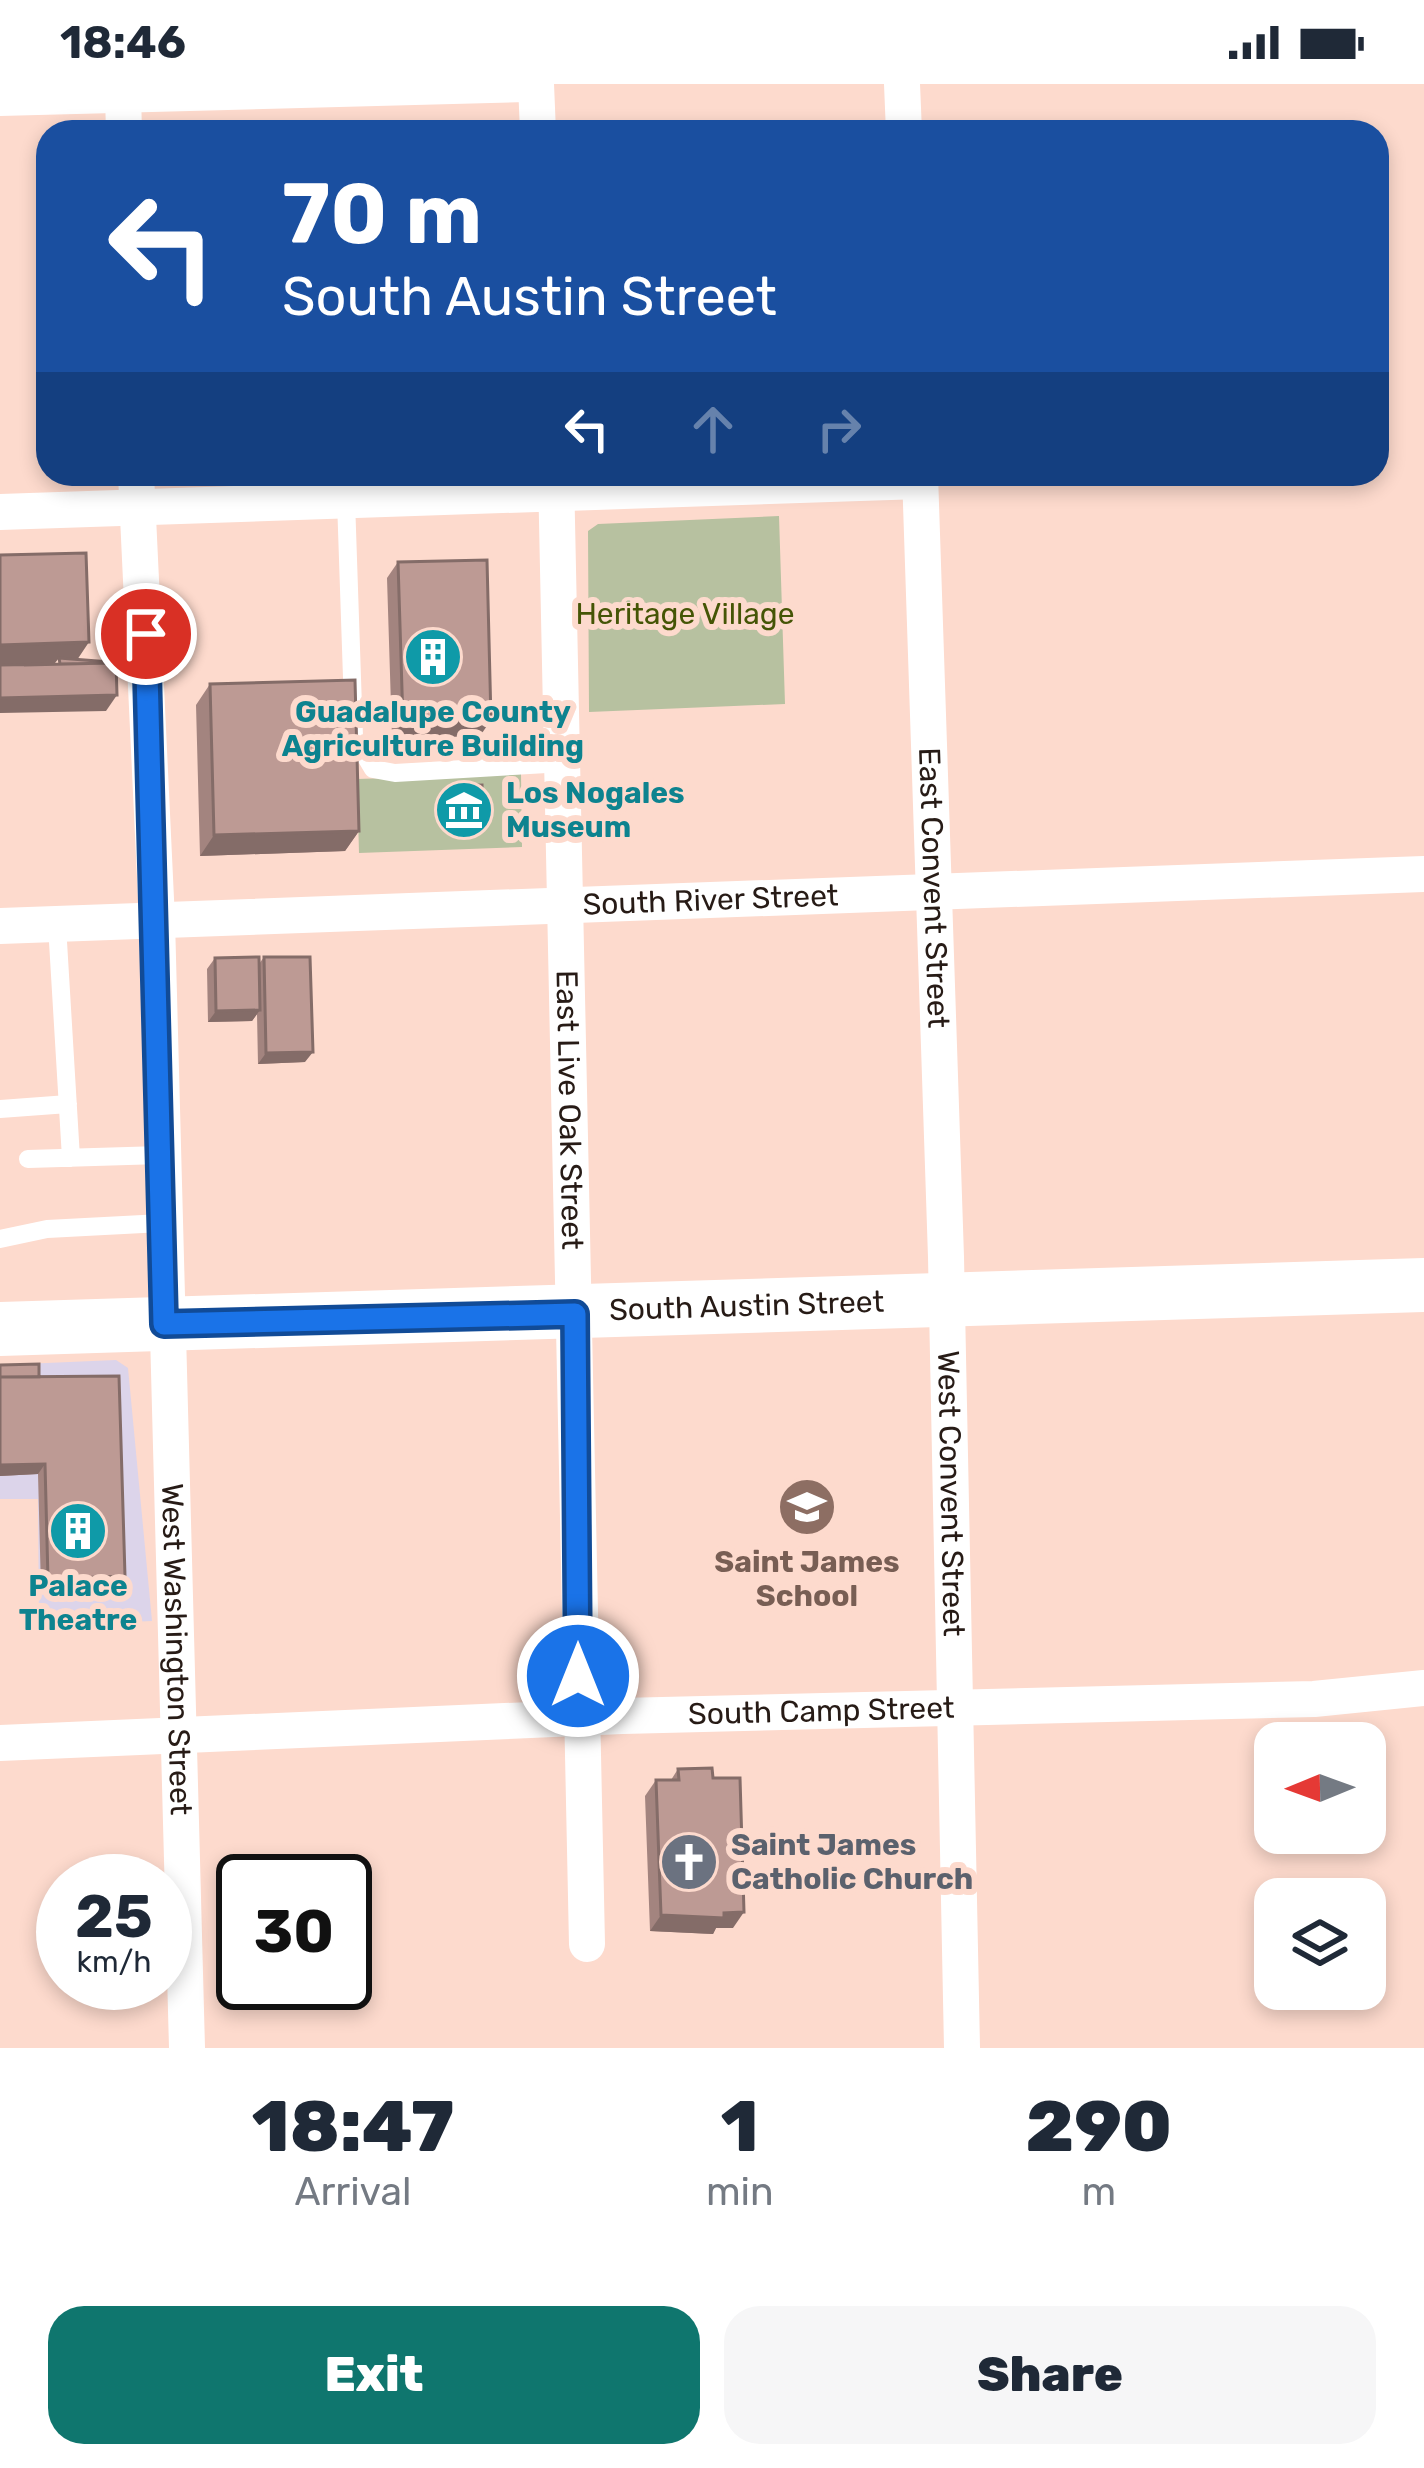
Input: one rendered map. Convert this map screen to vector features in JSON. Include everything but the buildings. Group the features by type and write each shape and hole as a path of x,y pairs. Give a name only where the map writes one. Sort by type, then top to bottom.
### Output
{"main road":[{"name":"South Austin Street","path":"0,1329 1424,1285"}],"street":[{"path":"0,98 526,84"},
{"path":"536,84 538,120"},
{"path":"902,84 904,120"},
{"path":"123,95 124,120"},
{"path":"0,512 139,490 346,500 530,486"},
{"name":"East Live Oak Street","path":"556,486 575,1314 578,1721 587,1944"},
{"name":"East Convent Street","path":"920,486 946,1300"},
{"name":"West Washington Street","path":"139,490 157,920 164,1324 187,2048"},
{"name":"South River Street","path":"0,926 1424,874"},
{"name":"West Convent Street","path":"946,1300 962,2048"},
{"name":"South Camp Street","path":"0,1743 956,1706 1315,1699 1424,1688"}],"lane":[{"path":"346,500 354,737 374,769 395,773 564,763"},
{"path":"57,925 70,1158"},
{"path":"0,1109 68,1104"},
{"path":"28,1159 160,1155"},
{"path":"0,1239 46,1228 162,1223"}],"shaded area":[{"path":"116,1360 128,1368 152,1621 39,1626 38,1499 0,1499 0,1365"}],"green space":[{"name":"Heritage Village","path":"779,516 785,704 589,712 588,531 598,524"},
{"path":"521,774 522,847 359,853 357,779"}],"place":[{"name":"Guadalupe County Agriculture Building","path":"433,657"},
{"name":"Los Nogales Museum","path":"464,810"},
{"name":"Saint James School","path":"807,1507"},
{"name":"Palace Theatre","path":"78,1531"},
{"name":"Saint James Catholic Church","path":"689,1862"}],"route":[{"path":"146,634 164,1324 575,1314 578,1676"}]}
